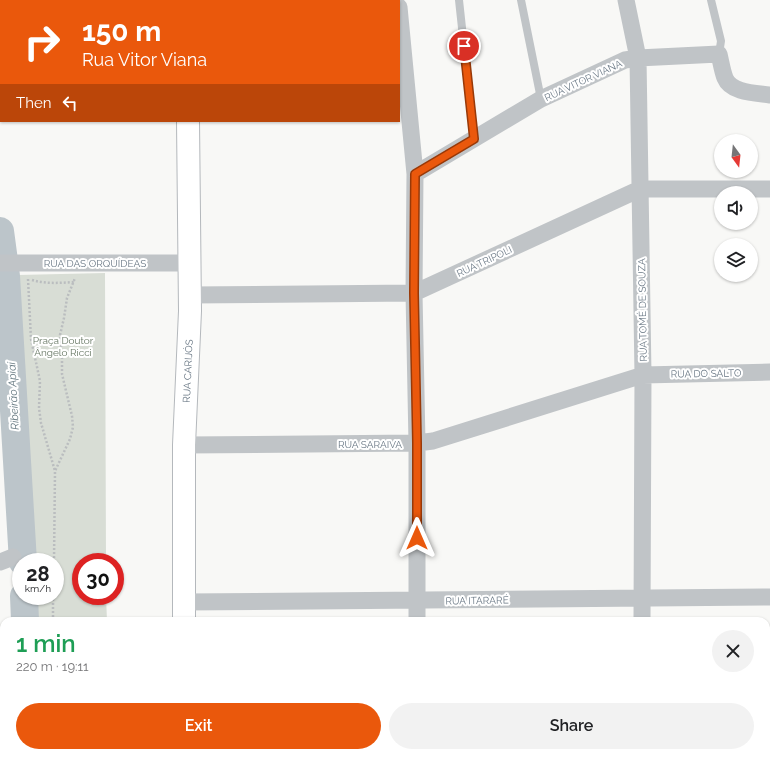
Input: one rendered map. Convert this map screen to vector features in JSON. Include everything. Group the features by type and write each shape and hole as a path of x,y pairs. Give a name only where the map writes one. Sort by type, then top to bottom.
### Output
{"main road":[{"name":"RUA CARIJÓS","path":"184,612 184,445 190,295 188,122"}],"street":[{"name":"RUA TOMÉ DE SOUZA","path":"626,0 638,58 642,375 642,617"},
{"path":"400,17 415,174 414,293 417,443 417,617"},
{"name":"RUA VITOR VIANA","path":"415,174 541,99 625,60 719,54"},
{"path":"719,54 725,79 729,85 737,90 770,95"},
{"name":"RUA TRIPOLI","path":"190,295 414,293 640,189 770,189"},
{"name":"RUA DAS ORQUÍDEAS","path":"4,263 190,263"},
{"name":"RUA DO SALTO","path":"642,375 770,372"},
{"name":"RUA SARAIVA","path":"184,445 417,443 433,441 642,375"},
{"name":"RUA ITARARÉ","path":"184,612 418,600 770,597"}],"lane":[{"path":"459,0 474,139"},
{"path":"521,0 541,99"},
{"path":"711,0 721,41 719,54"}],"path":[{"path":"55,471 70,439 73,427 72,416 62,374 60,335 67,298 74,282 78,263"},
{"path":"28,279 31,339 40,381 39,408 41,422 55,471 54,553"},
{"path":"53,605 53,617"}],"green space":[{"name":"Praça Doutor Ângelo Ricci","path":"105,273 106,553 72,553 72,605 106,605 107,617 31,617 30,605 64,605 64,553 28,553 18,275"}],"waterway":[{"name":"Ribeirão Apiaí","path":"0,231 6,276 22,553"},
{"name":"Ribeirão Apiaí","path":"24,605 25,617"}],"route":[{"path":"417,538 414,293 415,174 474,139 464,46"}]}
